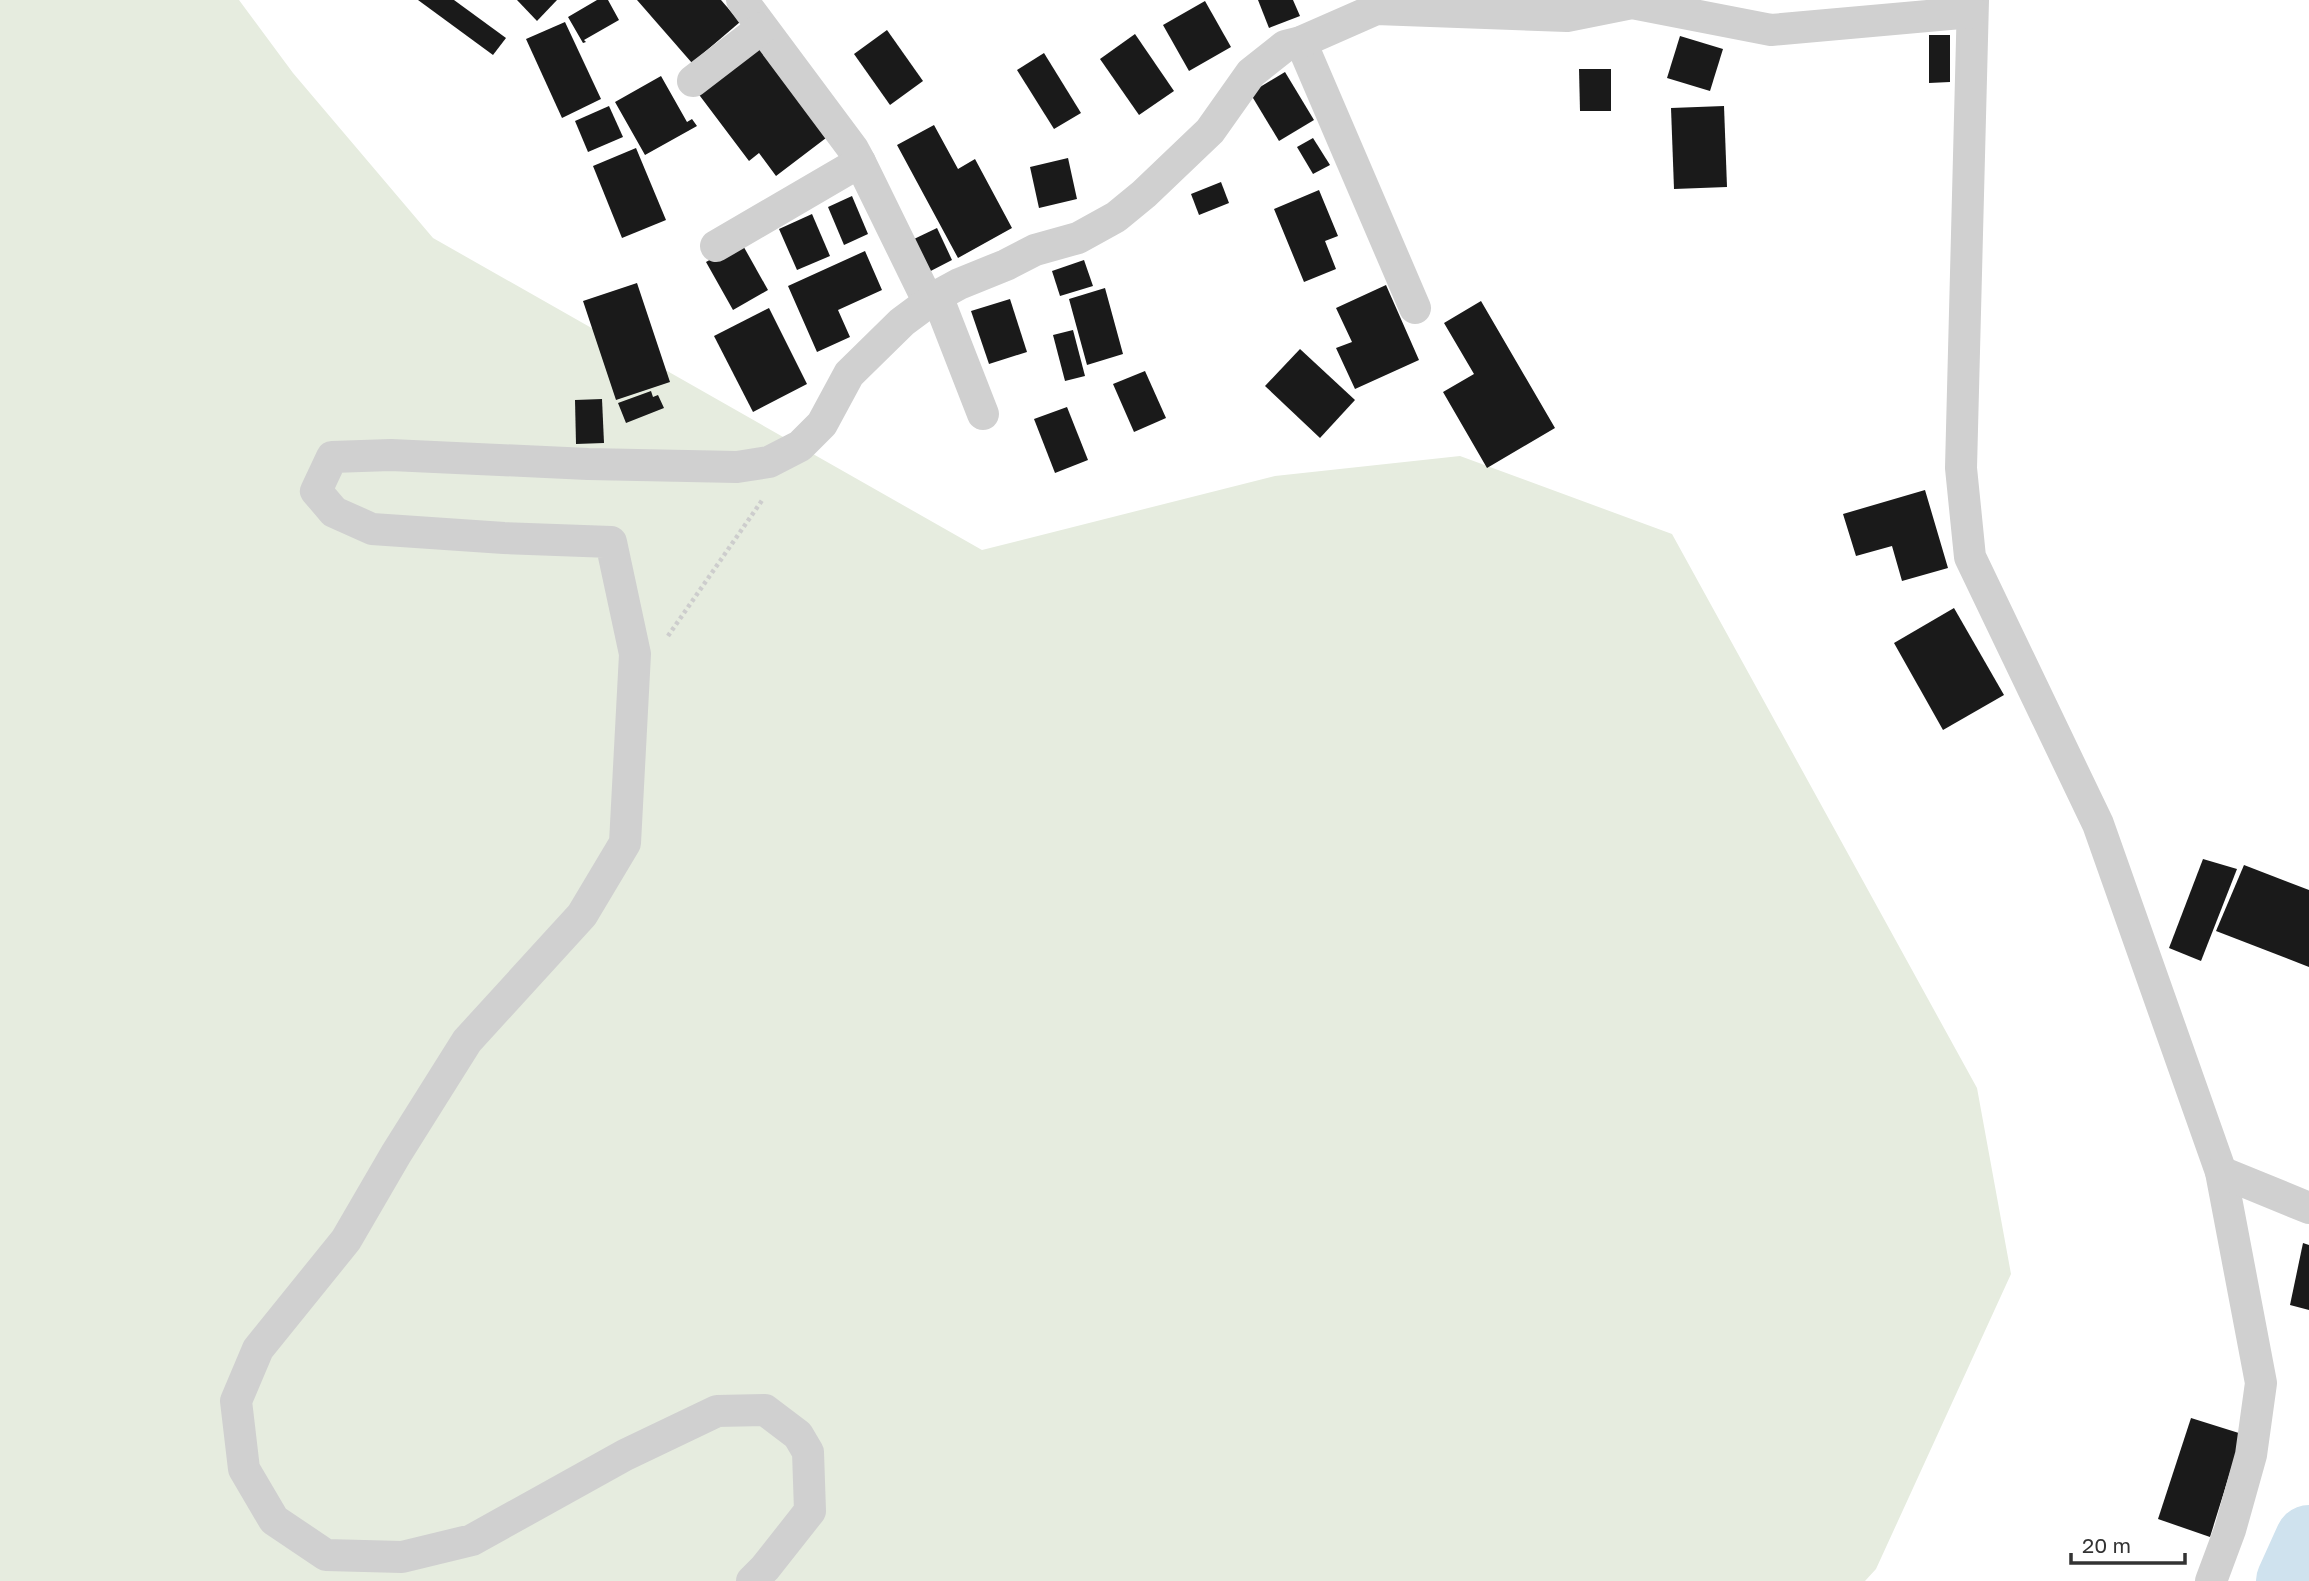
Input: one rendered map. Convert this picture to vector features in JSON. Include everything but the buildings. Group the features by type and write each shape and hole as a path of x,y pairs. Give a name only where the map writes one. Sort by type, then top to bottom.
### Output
{"street":[{"path":"742,0 853,149 933,300 983,414"},
{"path":"752,1581 810,1511 808,1452 798,1435 765,1410 717,1411 625,1455 472,1540 402,1557 326,1555 274,1520 244,1469 236,1401 258,1349 346,1240 467,1041 582,915 625,843 635,654 611,542 372,529 334,512 316,491 332,457 391,455 588,464 737,467 769,463 800,446 822,424 849,374 902,323 933,300 959,284 1035,250 1079,238 1116,216 1144,194 1210,131 1251,73 1285,46 1301,42 1374,4 1567,16 1631,2 1771,30 1973,6 1961,468 1970,557 2098,824 2221,1172 2261,1383 2251,1455 2230,1530 2211,1581"},
{"path":"693,81 762,28"},
{"path":"1301,42 1415,308"},
{"path":"716,246 860,162"},
{"path":"2221,1172 2309,1208"}],"path":[{"path":"663,644 800,446"}],"shaded area":[{"path":"0,0 239,0 293,73 433,238 982,550 1275,476 1460,456 1672,534 1977,1088 2011,1274 1876,1569 1865,1581 0,1581"}],"waterway":[{"path":"2290,1581 2309,1539"}]}
